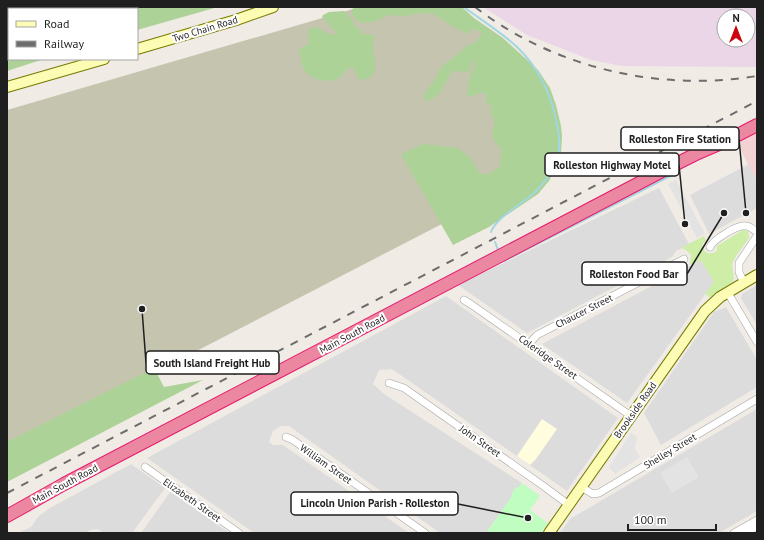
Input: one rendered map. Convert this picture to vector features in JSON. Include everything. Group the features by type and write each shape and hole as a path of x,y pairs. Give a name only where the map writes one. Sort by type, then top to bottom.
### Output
{"highway":[{"name":"Main South Road","path":"7,516 64,484 698,153 757,119"},
{"name":"Main South Road","path":"698,153 757,125"}],"street":[{"name":"Two Chain Road","path":"138,49 236,20 273,7"},
{"path":"7,87 101,60"},
{"path":"710,247 714,240 741,226 747,226 757,232"},
{"path":"744,283 739,272 739,263 757,236"},
{"name":"Chaucer Street","path":"529,344 537,335 684,259"},
{"name":"Brookside Road","path":"549,533 705,311 716,300 757,275"},
{"path":"728,293 757,342"},
{"name":"Coleridge Street","path":"464,300 631,416"},
{"name":"John Street","path":"389,383 404,388 569,505"},
{"name":"Shelley Street","path":"582,487 593,494 599,493 757,399"},
{"name":"William Street","path":"286,437 293,440 425,533"},
{"name":"Elizabeth Street","path":"145,467 239,533"},
{"path":"734,533 757,520"},
{"path":"746,533 757,526"}],"shaded area":[{"path":"360,7 459,7 491,33 548,169 7,449 7,110"},
{"path":"483,7 757,7 757,67 622,66 591,60 527,35"},
{"path":"757,128 757,181 735,139"},
{"path":"749,164 757,181 757,208 709,234 690,195"},
{"path":"676,180 705,234 697,238 668,184"},
{"path":"659,188 689,244 676,251 672,257 527,333 458,285"},
{"path":"701,260 714,282 627,403 542,344"},
{"path":"757,285 757,325 741,298 742,294"},
{"path":"446,296 618,418 567,491 392,369 379,370 373,384 384,394 522,483 486,533 440,533 289,426 281,426 273,431 269,442 273,445 283,445 409,533 254,533 147,458"},
{"path":"726,307 757,360 757,387 661,445 644,413 714,312"},
{"path":"757,409 757,511 719,533 560,533 570,519"},
{"path":"542,419 557,429 536,459 530,465 517,456"},
{"path":"631,433 636,436 637,440 634,448 640,457 615,474 609,467"},
{"path":"687,457 699,477 672,493 660,473"},
{"path":"131,464 165,488 132,533 103,533 98,529 90,530 86,533 18,533 31,527 38,517 50,508"},
{"path":"171,491 229,533 141,533"}],"green space":[{"path":"218,7 138,30 138,8 118,8"},
{"path":"356,7 462,7 474,18 503,38 538,70 550,88 556,105 562,136 561,153 555,168 549,181 538,194 489,227 453,245 401,154 423,144 458,148 471,159 480,174 488,174 500,167 501,149 496,143 492,134 495,123 491,114 491,105 487,104 487,95 483,92 472,96 467,96 469,81 475,65 475,60 472,62 468,72 453,71 439,94 435,97 425,101 424,98 425,93 434,81 441,67 467,46 476,42 482,33 473,28 469,34 455,28 432,13 413,14 407,16 390,15 373,22 361,23 352,14 352,9"},
{"path":"344,11 353,20 354,26 361,30 362,34 374,36 373,51 376,66 373,74 370,78 361,80 358,78 354,68 349,68 335,80 326,81 310,76 304,69 299,49 309,44 308,30 317,28 329,34 336,34 337,32 322,17 329,12"},
{"path":"8,16 8,60 41,60 7,71"},
{"path":"743,230 748,231 749,238 732,264 734,279 730,285 711,298 705,294 714,282 701,260 691,265 691,255 686,250 681,248 704,236 706,241 703,243 703,246 705,251 707,253 714,253 717,251 717,246"},
{"path":"154,368 164,387 203,380 7,482 7,442"},
{"path":"522,483 540,496 530,510 548,523 541,533 486,533 512,496 511,495 516,487 518,488"}],"waterway":[{"path":"464,7 498,31 517,47 533,65 545,85 553,107 559,136 557,162 551,173 533,194 497,222 491,232"},
{"path":"504,261 674,174"},
{"path":"495,242 498,250"}],"railway":[{"path":"475,7 506,28 539,46 573,60 609,70 646,77 683,81 720,80 757,76"},
{"path":"7,493 757,101"}],"place":[{"name":"Rolleston Food Bar","path":"724,213"},
{"name":"Rolleston Fire Station","path":"746,213"},
{"name":"Rolleston Highway Motel","path":"685,224"},
{"name":"South Island Freight Hub","path":"142,309"},
{"name":"Lincoln Union Parish - Rolleston","path":"528,518"}]}
